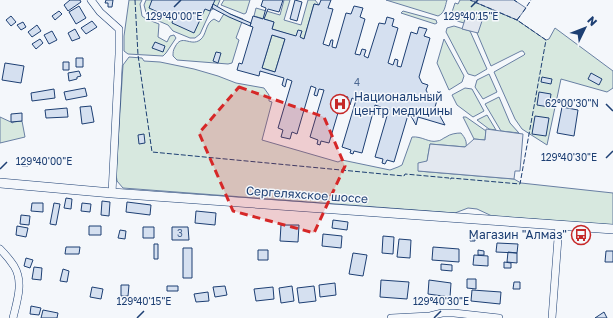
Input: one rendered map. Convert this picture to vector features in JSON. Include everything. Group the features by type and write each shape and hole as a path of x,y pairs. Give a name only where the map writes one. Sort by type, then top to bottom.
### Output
{"main road":[{"name":"Сергеляхское шоссе","path":"0,184 613,229"}],"street":[{"path":"91,0 100,12 118,29 119,54 112,193"},
{"path":"552,318 560,225"},
{"path":"0,249 14,267 18,276 20,288 14,318"},
{"path":"391,318 430,317 442,313 499,318"}],"highlighted area":[{"path":"239,87 324,117 345,166 314,233 233,211 199,133"}],"shaded area":[{"path":"129,0 142,0 140,4 142,16 159,24 158,37 167,42 170,36 174,35 176,38 163,56 128,54 124,51 124,36"},
{"path":"146,0 220,0 217,7 211,10 200,34 195,38 190,38 173,31 168,25 147,16 144,5"},
{"path":"224,0 250,0 246,13 244,14 221,5"},
{"path":"284,0 290,0 284,20 301,25 308,0 315,0 319,5 314,4 304,39 272,29 274,22 254,16 256,8 280,15"},
{"path":"386,0 447,0 443,11 438,16"},
{"path":"460,0 470,0 517,20 546,40 549,39 555,28 613,71 613,88 607,92 561,79 547,145 522,129 515,119 494,72 525,54 521,51 491,66 478,33 466,16 464,23 457,21 451,15 455,3 458,4"},
{"path":"470,0 514,0 526,8 517,20"},
{"path":"403,11 436,20 437,23 435,24 401,13"},
{"path":"225,12 243,19 236,38 239,40 232,63 228,64 177,60 173,56 174,49 180,41 196,42 200,40 209,23 214,19 219,22"},
{"path":"466,16 482,21 478,33 462,29"},
{"path":"454,26 470,31 487,69 475,76 468,74 446,32 447,28"},
{"path":"272,35 285,39 275,72 262,68"},
{"path":"444,39 464,76 462,82 449,90 437,63"},
{"path":"129,57 142,58 144,61 160,62 194,69 236,83 264,88 269,95 269,101 272,102 262,140 338,162 342,160 390,170 402,165 412,137 440,141 451,134 461,133 465,140 466,147 430,144 427,162 418,171 514,179 521,183 613,193 613,225 492,216 477,209 468,208 455,213 123,188 117,181 116,174 123,65"},
{"path":"489,74 497,92 483,99 475,87 477,80"},
{"path":"465,88 472,89 484,111 473,117 457,105 452,95"},
{"path":"499,97 510,123 519,133 501,131 485,104"},
{"path":"487,115 496,130 489,129 477,120"},
{"path":"0,117 13,123 22,121 25,137 0,143"},
{"path":"463,117 466,117 486,131 485,140 474,139"},
{"path":"486,129 523,134 520,171 515,171 514,179 418,171 418,163 427,161 430,144 465,147 474,139 485,140"}],"building":[{"path":"70,0 80,0 81,2 68,11 64,5"},
{"path":"106,0 113,0 112,7 108,7 108,3 105,3"},
{"path":"152,0 215,0 210,11 205,9 194,33 172,23 173,19 149,8"},
{"path":"263,0 283,0 279,12 268,9 264,19 274,22 272,29 296,36 298,30 302,31 300,37 304,39 314,4 319,5 321,0 331,0 328,8 333,9 323,44 329,46 331,40 333,40 332,47 336,48 346,13 351,14 354,6 363,8 360,17 365,19 355,54 360,55 362,49 366,50 364,56 368,58 379,23 385,24 387,17 394,19 392,26 398,28 388,63 393,65 395,59 398,60 397,66 401,67 411,32 417,34 419,27 427,29 424,36 430,38 419,77 422,83 428,85 426,90 428,94 438,97 435,107 445,125 418,117 416,125 411,116 408,115 394,162 387,160 385,164 382,163 383,159 375,157 389,109 384,108 382,115 379,114 381,107 375,105 362,153 354,151 353,154 350,153 351,150 342,147 356,100 352,98 350,105 346,104 348,97 343,96 329,143 321,141 320,145 317,144 318,140 310,137 324,90 319,89 317,96 314,95 316,88 311,86 297,134 292,132 290,139 281,137 283,130 278,128 292,81 287,79 285,87 282,85 284,78 260,71 259,76 237,70 239,63 242,64 253,27 250,26 253,16 263,19 266,8 261,6","holes":["272,35 285,39 275,72 262,68"]},
{"path":"295,0 302,2 297,21 290,19"},
{"path":"213,4 230,14 251,23 250,26 212,8"},
{"path":"79,6 86,18 76,24 69,12"},
{"path":"59,11 62,14 55,20 52,16"},
{"path":"11,16 16,22 11,26 6,20"},
{"path":"92,21 97,27 86,34 81,28"},
{"path":"23,22 26,27 21,30 17,25"},
{"path":"37,25 41,31 32,37 28,32"},
{"path":"75,29 80,38 72,41 68,33"},
{"path":"52,31 57,40 49,44 44,35"},
{"path":"40,39 43,43 36,49 32,44"},
{"path":"155,42 165,46 163,52 152,48"},
{"path":"216,52 221,53 218,63 213,61"},
{"path":"76,58 83,58 83,67 76,67"},
{"path":"63,62 69,62 69,70 63,70"},
{"path":"5,63 24,66 21,83 2,80"},
{"path":"79,71 81,76 77,77 77,79 69,81 68,73"},
{"path":"591,73 602,79 599,85 588,79"},
{"path":"542,77 552,79 551,84 541,82"},
{"path":"85,88 87,96 66,100 64,92"},
{"path":"54,89 55,98 32,101 31,93"},
{"path":"539,92 551,94 549,107 537,105"},
{"path":"91,106 94,122 82,124 80,107"},
{"path":"562,107 578,110 574,136 557,133"},
{"path":"67,108 68,117 46,118 45,110"},
{"path":"22,113 22,121 11,122 11,114"},
{"path":"535,116 549,118 546,136 532,134"},
{"path":"144,134 145,143 139,144 138,135"},
{"path":"23,158 28,158 28,166 22,166"},
{"path":"66,198 72,199 71,209 64,208"},
{"path":"102,201 110,202 109,216 101,215"},
{"path":"127,202 151,205 150,215 126,212"},
{"path":"32,203 43,203 43,212 31,211"},
{"path":"54,203 60,204 56,225 50,224"},
{"path":"82,203 91,204 90,212 81,211"},
{"path":"196,211 216,213 215,225 195,223"},
{"path":"21,215 30,216 29,225 20,224"},
{"path":"333,220 348,222 347,230 332,228"},
{"path":"281,225 299,225 298,242 280,241"},
{"path":"17,226 28,228 26,237 16,235"},
{"path":"89,226 101,226 101,235 89,235"},
{"path":"143,227 154,227 154,238 143,238"},
{"path":"172,227 188,227 189,240 172,240"},
{"path":"120,230 126,231 125,239 118,238"},
{"path":"323,234 342,236 341,248 322,246"},
{"path":"471,235 476,235 475,241 470,241"},
{"path":"383,236 394,237 393,254 382,253"},
{"path":"399,239 411,240 410,258 397,257"},
{"path":"497,243 518,244 517,253 496,252"},
{"path":"154,244 158,244 158,259 154,259"},
{"path":"66,247 80,247 79,254 65,254"},
{"path":"433,247 459,249 459,262 432,260"},
{"path":"183,248 192,248 192,278 183,278"},
{"path":"258,250 268,250 268,260 258,260"},
{"path":"478,250 484,251 484,255 478,255"},
{"path":"606,251 613,251 613,262 605,262"},
{"path":"508,252 517,253 517,263 507,262"},
{"path":"353,253 367,255 363,276 349,274"},
{"path":"474,255 488,256 488,266 473,265"},
{"path":"26,258 33,260 30,268 24,266"},
{"path":"504,262 511,263 511,268 504,268"},
{"path":"441,264 452,265 452,271 441,270"},
{"path":"34,267 42,268 41,280 32,279"},
{"path":"63,269 69,271 67,282 60,281"},
{"path":"467,279 476,279 476,289 467,288"},
{"path":"381,280 409,282 407,299 380,297"},
{"path":"429,280 451,283 450,297 428,294"},
{"path":"514,282 520,282 520,289 513,289"},
{"path":"335,283 336,295 320,297 319,285"},
{"path":"121,285 129,285 128,296 121,296"},
{"path":"167,286 178,286 178,291 167,291"},
{"path":"225,286 227,295 215,297 213,287"},
{"path":"292,286 294,301 281,303 279,288"},
{"path":"314,286 316,301 299,303 297,288"},
{"path":"92,287 103,289 101,299 90,297"},
{"path":"273,287 274,299 256,301 254,289"},
{"path":"472,290 501,292 500,304 471,301"},
{"path":"208,292 209,301 196,302 194,294"},
{"path":"31,306 41,308 39,315 30,314"},
{"path":"43,310 58,313 57,318 41,318"},
{"path":"604,312 607,318 595,318"}],"fence":[{"path":"135,0 138,55 152,152 404,176 405,174 520,184 546,40 517,20 470,0"},
{"path":"523,12 531,0"},
{"path":"517,20 520,16"}],"place":[{"name":"Национальный центр медицины","path":"340,104"},
{"name":"Магазин \"Алмаз\"","path":"581,235"}]}
